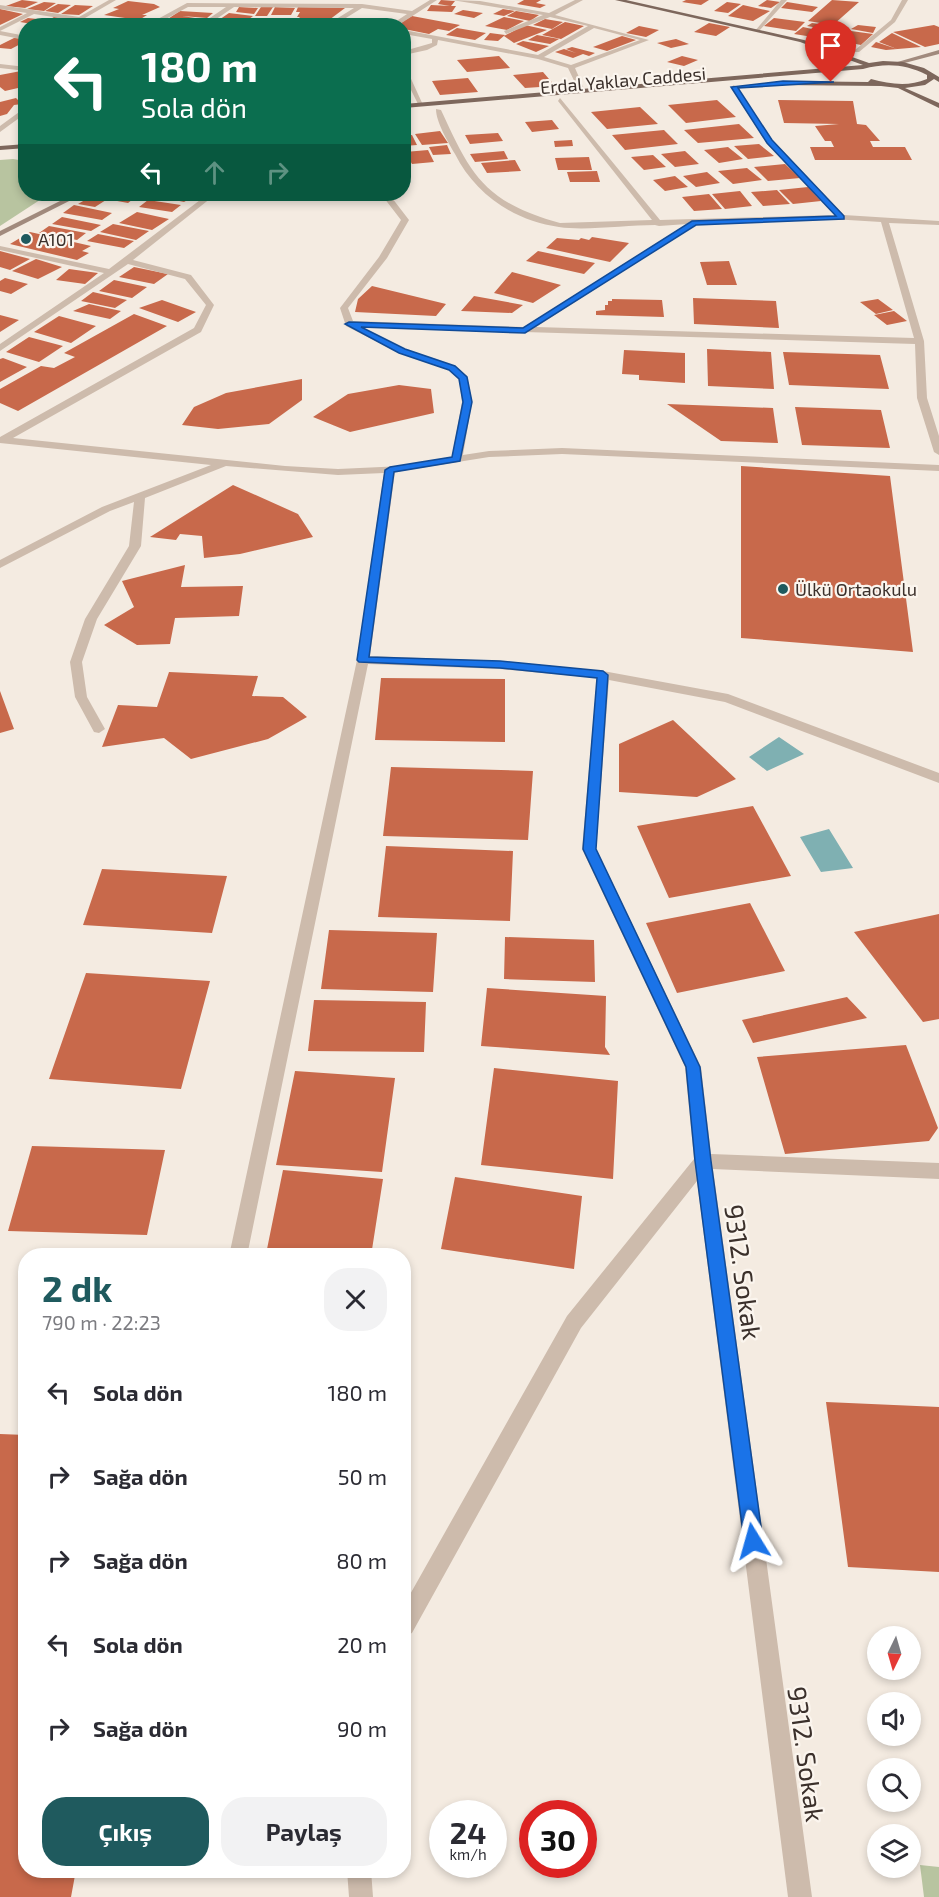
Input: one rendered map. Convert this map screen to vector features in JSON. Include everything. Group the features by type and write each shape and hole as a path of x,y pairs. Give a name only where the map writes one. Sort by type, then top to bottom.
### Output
{"main road":[{"path":"618,0 866,53"},
{"path":"802,41 866,66"},
{"path":"894,63 939,52"},
{"path":"875,56 926,71 939,80"},
{"path":"926,71 939,57"},
{"name":"Erdal Yaklav Caddesi","path":"411,105 894,63"},
{"path":"866,66 860,70 864,78 881,84"},
{"path":"892,86 924,84 932,77 926,71"},
{"name":"Erdal Yaklav Caddesi","path":"411,112 783,83 892,86"},
{"path":"892,86 939,106"},
{"path":"0,148 18,147"},
{"path":"0,153 18,154"},
{"path":"0,234 65,201"}],"street":[{"path":"0,7 81,18 113,0"},
{"path":"178,0 187,5 232,6 363,3 411,13"},
{"path":"404,18 434,0"},
{"path":"411,33 539,57 571,68 646,40 552,14 492,3 455,0"},
{"path":"506,32 580,0"},
{"path":"757,30 784,0"},
{"path":"857,51 893,21 905,0"},
{"path":"340,18 363,3"},
{"path":"163,18 187,5"},
{"path":"213,18 232,6"},
{"path":"21,18 33,12"},
{"path":"0,29 18,20"},
{"path":"539,57 593,26"},
{"path":"0,33 18,36"},
{"path":"411,52 426,49 435,44 435,37"},
{"path":"0,66 18,68"},
{"path":"571,68 582,91"},
{"path":"411,84 421,104"},
{"path":"734,87 770,141 842,218"},
{"path":"560,100 659,224"},
{"path":"438,110 459,155 481,188 530,218 560,225 842,218 939,223"},
{"path":"0,130 18,115"},
{"path":"0,348 127,261 203,201"},
{"path":"391,201 405,219 383,258 344,308 349,324 402,351 452,368 464,378 467,402 457,459"},
{"path":"884,220 920,341 922,398 939,452"},
{"path":"525,330 694,223"},
{"path":"0,248 110,272"},
{"path":"1,440 198,330 210,305 188,277 127,261"},
{"path":"349,324 920,341"},
{"path":"1,440 338,472 390,470 489,454 562,451 939,468"},
{"path":"0,565 106,509 225,463"},
{"path":"240,1248 363,660 390,470"},
{"path":"99,729 81,697 76,662 91,619 135,546 140,496"},
{"path":"363,660 500,665 603,675 728,698 939,778"},
{"name":"9312. Sokak","path":"603,675 589,849 693,1067 703,1161 800,1897"},
{"path":"411,1613 574,1322 703,1161 939,1171"},
{"path":"360,1878 361,1897"}],"green space":[{"path":"0,160 18,160 18,201 38,201 0,226"},
{"path":"921,1865 939,1867 939,1897 924,1897"}],"water":[{"path":"779,737 804,754 767,771 749,757"},
{"path":"829,829 853,868 821,872 800,837"}],"building":[{"path":"22,0 38,2 25,8 6,6"},
{"path":"441,0 455,1 451,6 456,6 452,12 427,11 431,5 450,6 438,4"},
{"path":"524,0 541,0 536,3 546,5 540,8 517,4"},
{"path":"709,0 701,5 682,2"},
{"path":"767,0 780,2 771,8 758,6"},
{"path":"832,0 859,2 833,25 808,21"},
{"path":"128,1 154,4 160,7 142,15 147,15 142,18 104,15 119,9 113,8"},
{"path":"44,2 56,3 44,11 27,9"},
{"path":"727,2 741,4 728,13 714,11"},
{"path":"787,2 818,7 812,12 781,8"},
{"path":"58,4 71,5 58,13 45,11"},
{"path":"75,5 93,6 79,15 61,14"},
{"path":"743,5 770,11 753,21 728,16"},
{"path":"239,7 258,8 254,14 236,12"},
{"path":"261,7 273,7 267,16 255,16"},
{"path":"275,7 295,8 291,15 271,15"},
{"path":"298,7 345,8 332,18 299,18 297,17 300,12 296,12"},
{"path":"0,9 23,14 0,25"},
{"path":"503,9 515,11 504,16 493,14"},
{"path":"463,10 483,13 474,18 454,14"},
{"path":"180,11 213,13 207,18 182,16 195,18 169,18"},
{"path":"516,11 539,15 530,21 507,16"},
{"path":"229,13 253,16 250,18 222,18"},
{"path":"412,16 460,25 449,31 438,29 429,34 411,30 411,18 409,18"},
{"path":"504,17 524,21 507,30 485,26"},
{"path":"774,18 805,22 796,31 764,26"},
{"path":"545,19 563,22 552,29 533,25"},
{"path":"565,22 584,26 561,39 542,35"},
{"path":"709,23 730,27 716,36 694,32"},
{"path":"812,23 849,30 837,42 814,38 824,29 807,26"},
{"path":"525,25 547,30 514,43 504,36"},
{"path":"858,25 876,27 873,33 851,29"},
{"path":"934,25 939,27 939,44 925,47 893,32"},
{"path":"639,26 659,30 646,37 626,33"},
{"path":"803,27 821,31 813,37 794,34"},
{"path":"457,28 486,33 475,40 446,35"},
{"path":"851,31 873,34 861,45 840,41"},
{"path":"490,33 505,35 498,41 484,40"},
{"path":"892,33 921,47 886,50 871,47 876,42 897,49 879,42"},
{"path":"537,35 559,39 550,44 528,40"},
{"path":"622,36 636,40 607,51 593,47"},
{"path":"18,38 18,45 11,49 0,48 0,45"},
{"path":"676,39 689,44 671,48 657,43"},
{"path":"523,41 549,46 536,52 516,44"},
{"path":"572,47 595,53 573,58 555,52 564,49 576,53 566,49"},
{"path":"499,56 510,68 467,72 457,60"},
{"path":"682,56 698,60 684,66 667,62"},
{"path":"18,72 18,88 5,91 0,87 0,75"},
{"path":"543,72 555,86 525,88 513,75"},
{"path":"468,78 478,92 440,95 432,81"},
{"path":"16,98 18,104 14,105 7,114 0,116 0,102"},
{"path":"717,100 736,117 686,123 668,105"},
{"path":"778,100 853,101 857,124 866,125 880,141 870,141 873,147 905,147 912,160 815,160 810,147 834,147 831,141 825,141 815,126 839,124 784,123"},
{"path":"640,107 658,124 607,129 591,112"},
{"path":"552,120 559,129 532,132 525,122"},
{"path":"739,124 754,138 698,143 684,130"},
{"path":"664,130 678,144 625,150 612,135"},
{"path":"440,131 448,143 422,145 415,134"},
{"path":"498,133 503,141 470,144 465,135"},
{"path":"412,135 417,145 411,145"},
{"path":"572,140 573,146 555,147 554,141"},
{"path":"759,144 774,156 748,159 734,146"},
{"path":"447,145 451,154 433,155 429,147"},
{"path":"728,147 743,159 719,163 704,150"},
{"path":"428,150 434,162 412,164 411,151"},
{"path":"504,151 508,159 475,162 470,154"},
{"path":"685,151 699,164 675,167 661,154"},
{"path":"653,155 666,167 644,170 631,157"},
{"path":"589,157 592,170 558,170 555,158"},
{"path":"515,160 521,171 487,173 481,163"},
{"path":"785,164 800,178 768,181 754,167"},
{"path":"747,168 762,180 733,184 718,171"},
{"path":"597,171 600,182 570,182 567,172"},
{"path":"707,172 720,183 696,187 683,176"},
{"path":"675,176 688,187 665,191 653,180"},
{"path":"808,187 821,201 793,204 779,190"},
{"path":"777,190 790,204 763,206 751,192"},
{"path":"740,191 752,206 725,209 712,194"},
{"path":"709,194 722,209 694,211 682,197"},
{"path":"83,201 104,201 95,207 78,204"},
{"path":"147,201 181,205 172,212 139,207"},
{"path":"74,205 112,213 102,220 63,213"},
{"path":"137,212 169,219 152,230 119,223"},
{"path":"62,217 101,225 91,231 52,224"},
{"path":"113,224 149,231 136,240 100,232"},
{"path":"49,226 86,233 77,240 39,233"},
{"path":"30,232 91,246 82,251 89,253 77,260 10,244"},
{"path":"98,234 134,241 124,248 87,241"},
{"path":"592,237 629,243 610,262 546,248 557,238 589,240"},
{"path":"0,251 30,259 10,270 0,267"},
{"path":"538,251 595,263 584,274 526,261"},
{"path":"36,259 62,267 38,279 12,271"},
{"path":"729,261 737,285 707,285 700,262"},
{"path":"134,267 168,274 154,284 119,277"},
{"path":"69,269 98,273 85,284 56,280"},
{"path":"512,272 561,285 533,303 494,293"},
{"path":"5,278 28,284 11,294 0,291 0,281"},
{"path":"114,280 147,287 132,298 99,291"},
{"path":"372,286 446,304 436,316 355,312 358,299"},
{"path":"93,292 127,300 115,308 81,301"},
{"path":"474,296 523,305 512,313 461,311"},
{"path":"693,298 776,301 779,328 694,324"},
{"path":"612,299 662,300 664,317 596,315 596,311 605,310 605,305 608,305 608,301"},
{"path":"878,299 893,310 876,314 860,302"},
{"path":"162,300 196,312 178,322 139,308"},
{"path":"89,304 121,311 110,319 73,311"},
{"path":"894,311 907,321 887,325 874,315"},
{"path":"134,314 167,326 18,411 0,403 0,389 41,366 54,368 75,357 64,353"},
{"path":"0,315 19,320 0,332"},
{"path":"59,316 96,326 71,343 34,332"},
{"path":"29,337 63,346 39,362 6,352"},
{"path":"707,349 771,352 774,389 708,386"},
{"path":"624,350 685,353 685,383 639,380 639,375 622,374"},
{"path":"783,352 880,355 889,389 789,385"},
{"path":"3,358 27,367 0,382 0,359"},
{"path":"302,379 302,400 269,424 218,429 182,425 194,407 226,393"},
{"path":"399,385 431,389 434,413 350,432 313,417 348,394"},
{"path":"667,404 773,408 778,443 721,441"},
{"path":"795,407 881,410 890,448 802,445"},
{"name":"Ülkü Ortaokulu","path":"741,466 890,476 913,652 741,638"},
{"path":"233,485 298,514 313,537 240,554 204,558 202,536 180,534 176,540 150,537"},
{"path":"185,565 181,587 243,586 239,616 175,618 170,644 137,645 104,625 134,607 122,581"},
{"path":"169,672 258,676 252,696 283,697 307,717 268,739 191,759 164,738 102,747 118,705 157,707"},
{"path":"381,678 505,679 505,742 375,740"},
{"path":"0,691 14,729 0,733"},
{"path":"673,720 736,779 697,797 619,792 619,744"},
{"path":"391,767 533,771 528,840 383,836"},
{"path":"753,806 791,876 669,898 637,826"},
{"path":"386,846 513,851 510,921 378,917"},
{"path":"102,869 227,876 212,933 83,925"},
{"path":"750,903 785,971 677,993 646,923"},
{"path":"939,914 939,1019 923,1022 854,932"},
{"path":"329,930 437,933 433,992 321,989"},
{"path":"505,937 594,940 595,982 504,979"},
{"path":"86,973 210,981 181,1089 49,1079"},
{"path":"487,988 606,996 605,1047 610,1055 481,1046"},
{"path":"847,997 867,1018 753,1043 742,1020"},
{"path":"314,1000 426,1002 424,1052 308,1051"},
{"path":"906,1045 938,1128 929,1141 785,1154 757,1057"},
{"path":"494,1068 618,1081 613,1179 481,1165"},
{"path":"295,1071 395,1078 382,1172 276,1165"},
{"path":"32,1146 165,1150 147,1235 8,1231"},
{"path":"283,1170 383,1179 372,1248 267,1248"},
{"path":"455,1177 582,1196 574,1269 441,1249"},
{"path":"826,1402 939,1407 939,1572 848,1567"},
{"path":"0,1434 18,1435 18,1878 75,1878 71,1897 0,1897"}],"place":[{"name":"A101","path":"26,239"},
{"name":"Ülkü Ortaokulu","path":"783,589"}],"route":[{"path":"753,1541 703,1161 693,1067 589,849 603,675 500,665 363,660 390,470 457,459 467,402 464,378 452,368 402,351 349,324 525,330 694,223 842,218 770,141 734,87 831,82"}]}
